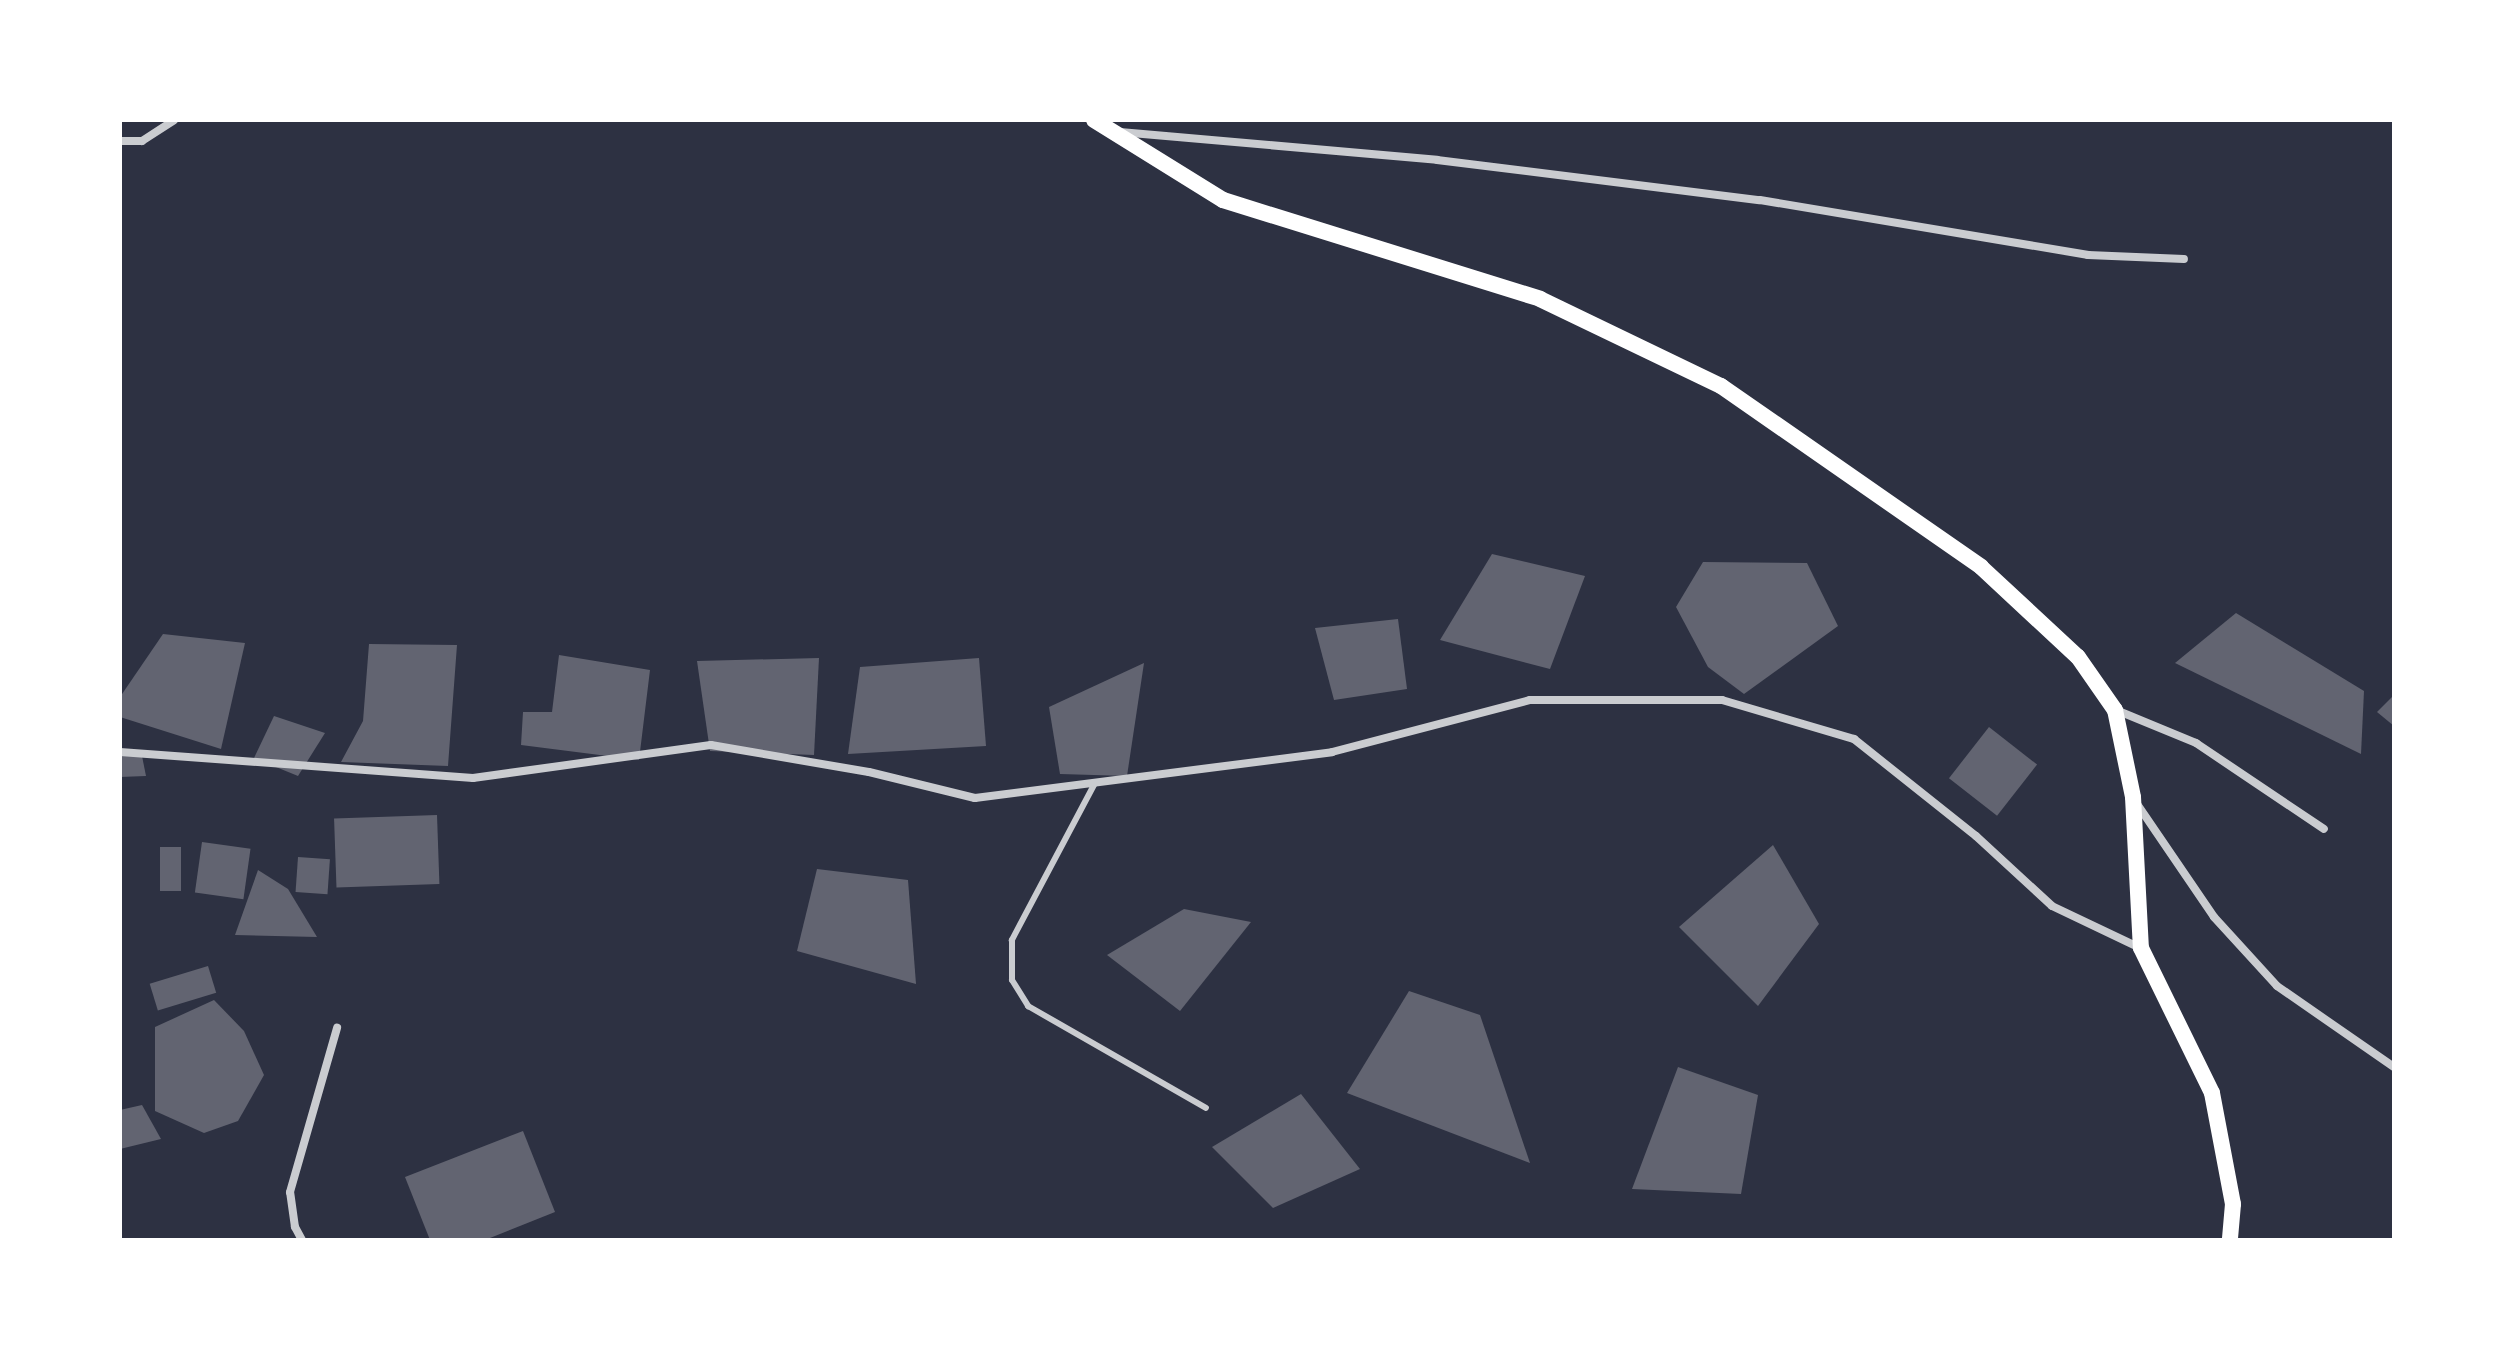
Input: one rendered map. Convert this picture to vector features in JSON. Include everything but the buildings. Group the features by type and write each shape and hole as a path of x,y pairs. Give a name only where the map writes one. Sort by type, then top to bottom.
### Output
{"main road":[{"path":"1094,120 1223,200 1540,299 1721,386 1981,567 2078,657 2115,710 2133,797 2141,948 2212,1093 2233,1204 2230,1240"}],"street":[{"path":"120,141 142,141 174,120"},
{"path":"1115,132 1437,160 1760,200 2088,255 2184,259"},
{"path":"120,752 473,778 711,745 869,772 975,798 1332,752 1530,700 1722,700 1854,739 1976,836 2052,906 2141,948"},
{"path":"2115,710 2196,743 2324,829"},
{"path":"2133,797 2214,917 2277,986 2394,1067"},
{"path":"302,1240 295,1227 290,1192 337,1028"}],"lane":[{"path":"1095,783 1012,940 1012,980 1028,1006 1206,1108"}]}
